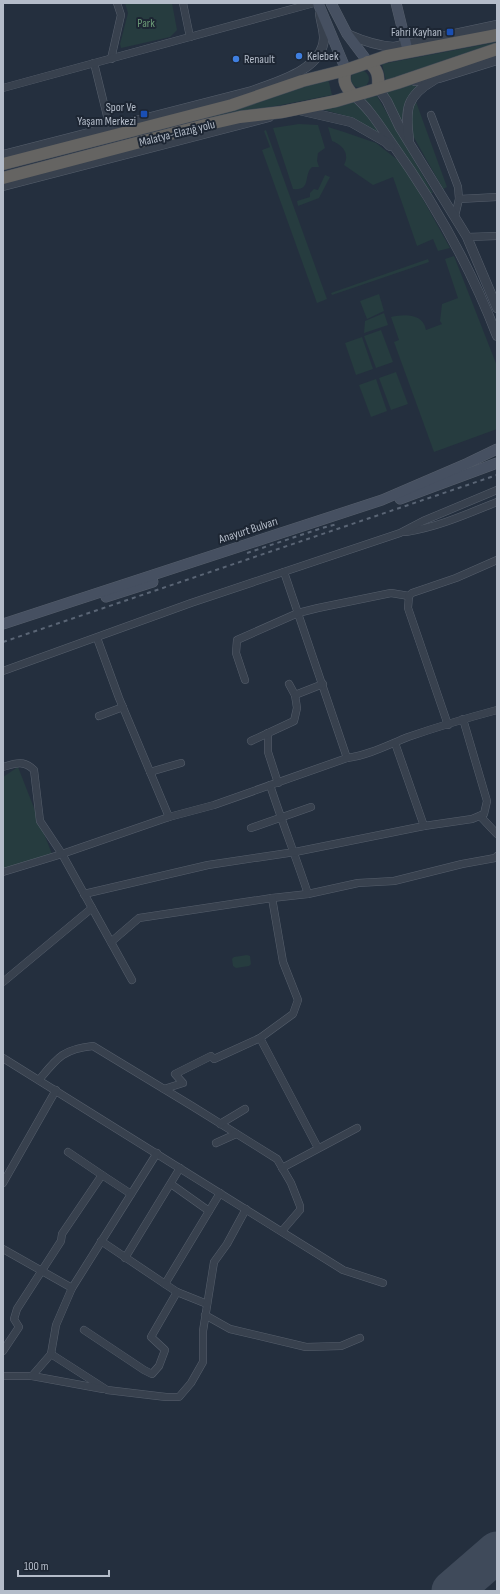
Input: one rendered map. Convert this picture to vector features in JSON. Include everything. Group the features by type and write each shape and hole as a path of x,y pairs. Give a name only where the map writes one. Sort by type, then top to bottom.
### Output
{"highway":[{"path":"497,35 407,48 346,70 344,80 345,85 353,95 397,83 497,49"},
{"path":"368,62 377,70 378,88"},
{"name":"Malatya-Elazığ yolu","path":"3,164 232,105 302,81 346,70"},
{"path":"252,91 302,81"},
{"name":"Malatya-Elazığ yolu","path":"3,178 205,125 240,117 336,101 353,95"}],"main road":[{"path":"318,3 346,70"},
{"path":"331,3 347,34 368,62"},
{"path":"396,3 407,48"},
{"name":"Anayurt Bulvarı","path":"3,624 382,500 462,466 497,449"},
{"name":"Anayurt Bulvarı","path":"3,630 129,590 419,493 497,463"}],"street":[{"path":"111,59 121,15 117,3"},
{"path":"183,3 190,37"},
{"path":"3,88 314,3"},
{"path":"3,155 252,91 293,75 315,60 321,51 324,39 318,3"},
{"path":"347,34 379,46 407,48 497,26"},
{"path":"368,62 394,47"},
{"path":"409,142 406,112 411,100 421,87 439,78 497,60"},
{"path":"94,63 110,128"},
{"path":"397,83 439,78"},
{"path":"378,88 388,101 400,128 467,237 497,308"},
{"path":"353,95 361,102 403,159 430,200 476,287 497,336"},
{"path":"310,106 339,113 360,121 378,131 386,142 403,159"},
{"path":"3,186 266,119 288,110 351,122 386,142"},
{"path":"431,115 458,187 459,199 455,216"},
{"path":"459,199 497,197"},
{"path":"467,237 497,236"},
{"path":"400,533 423,521 497,490"},
{"path":"3,671 191,603 400,533 446,522 497,502"},
{"path":"245,680 236,653 237,640 298,613 391,593 409,596 412,593 456,578 497,560"},
{"path":"284,572 347,758"},
{"path":"409,596 408,608 448,725"},
{"path":"97,638 123,707 169,817"},
{"path":"251,741 294,721 297,708 295,695 289,684"},
{"path":"295,695 323,684"},
{"path":"99,716 123,707"},
{"path":"3,872 62,854 169,817 278,783 347,758 360,756 463,719 497,710"},
{"path":"84,894 208,865 295,852 424,826 472,819 480,816 484,814 487,801 463,719"},
{"path":"268,733 268,752 278,783"},
{"path":"395,743 424,826"},
{"path":"3,767 17,762 29,765 34,770 40,821 62,854 132,980"},
{"path":"150,772 181,762"},
{"path":"270,785 295,852 308,894"},
{"path":"251,828 312,807"},
{"path":"480,816 497,834"},
{"path":"111,942 139,918 308,894 358,883 394,881 462,864 495,858 497,856"},
{"path":"164,1089 183,1083 175,1074 212,1056 214,1059 260,1038 293,1014 298,1000 283,962 272,898"},
{"path":"3,982 92,908"},
{"path":"260,1038 318,1148"},
{"path":"39,1080 57,1058 77,1048 93,1046 277,1159 291,1184 300,1206 300,1210 282,1231"},
{"path":"3,1058 343,1270 383,1283"},
{"path":"3,1183 56,1090"},
{"path":"220,1124 245,1109"},
{"path":"282,1168 357,1128"},
{"path":"216,1143 236,1134"},
{"path":"68,1152 131,1194"},
{"path":"32,1376 51,1354 56,1325 72,1288 157,1153"},
{"path":"126,1258 180,1168"},
{"path":"3,1351 19,1327 14,1319 17,1309 61,1242 62,1234 102,1175"},
{"path":"170,1184 209,1211"},
{"path":"165,1284 220,1193"},
{"path":"3,1376 32,1376 107,1390 166,1397 180,1396 192,1383 203,1362 203,1331 214,1262 227,1244 246,1209"},
{"path":"101,1241 177,1292 207,1304"},
{"path":"3,1249 72,1288"},
{"path":"84,1330 152,1374 159,1366 165,1350 151,1336 177,1292"},
{"path":"205,1315 230,1329 306,1347 341,1346 360,1338"},
{"path":"51,1354 107,1390"}],"green space":[{"name":"Park","path":"125,3 172,3 177,30 170,37 121,48 120,44 128,13"},
{"path":"497,42 497,46 386,81 382,64"},
{"path":"360,70 366,73 369,79 366,85 360,88 354,85 351,79 354,73"},
{"path":"328,78 332,95 209,119 208,117"},
{"path":"424,80 425,82 414,90 407,99 403,110 402,123 384,93"},
{"path":"377,96 433,193 430,193 363,99"},
{"path":"415,99 447,187 443,189 412,134 411,103"},
{"path":"354,100 385,138 354,118 321,109"},
{"path":"299,124 318,125 325,148 318,153 317,161 319,167 312,167 309,170 303,188 293,189 273,128"},
{"path":"328,127 376,143 404,165 450,248 438,251 433,239 417,246 393,177 373,185 344,165 346,161 346,154 342,147 332,141"},
{"path":"266,130 327,299 317,303 262,150 270,147 264,131"},
{"path":"325,175 330,177 319,198 298,206 297,201 310,197 310,193 314,189 318,190"},
{"path":"454,256 497,366 497,429 434,452 394,342 399,340 391,317 402,315 412,316 421,320 426,330 442,324 440,321 442,304 458,298 445,259"},
{"path":"428,259 429,262 332,295 331,293"},
{"path":"379,294 384,311 367,319 360,301"},
{"path":"384,313 388,325 364,333 365,321"},
{"path":"381,330 393,362 376,368 364,336"},
{"path":"362,337 373,369 356,375 345,343"},
{"path":"396,372 408,404 391,410 379,378"},
{"path":"376,379 387,411 371,417 359,385"},
{"path":"18,767 52,854 3,869 3,777"},
{"path":"250,956 251,964 249,966 236,968 233,966 232,959 234,957"}],"runway":[{"path":"452,1591 497,1552"}],"railway":[{"path":"3,642 497,475"},
{"path":"247,553 337,524"}],"place":[{"name":"Fahri Kayhan","path":"450,32"},
{"name":"Kelebek","path":"299,56"},
{"name":"Renault","path":"236,59"},
{"name":"Spor Ve Yaşam Merkezi","path":"144,114"}]}
